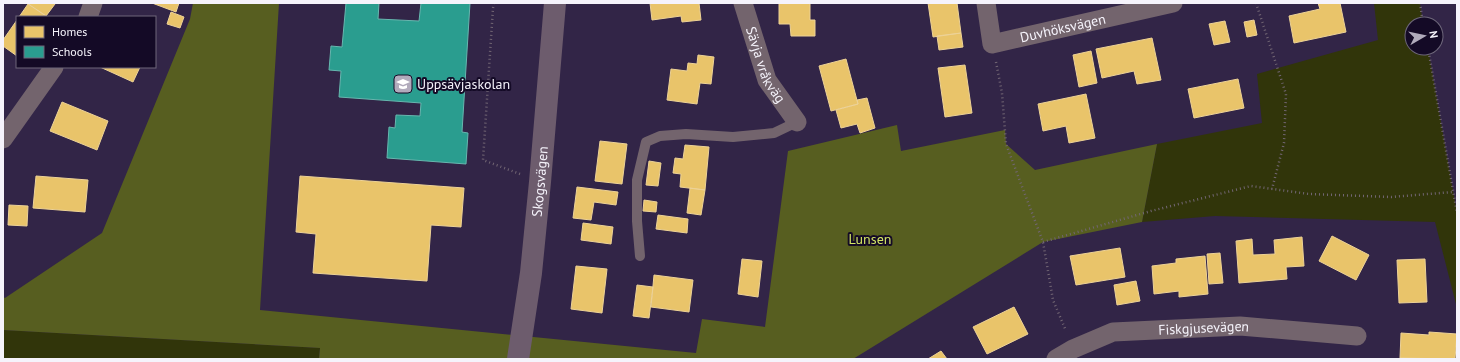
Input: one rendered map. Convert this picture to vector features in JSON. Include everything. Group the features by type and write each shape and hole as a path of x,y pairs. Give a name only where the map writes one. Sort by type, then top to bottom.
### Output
{"street":[{"path":"88,16 93,3"},
{"name":"Skogsvägen","path":"518,359 531,273 555,3"},
{"name":"Sävja vråkväg","path":"743,3 767,80 797,122"},
{"path":"986,3 992,44"},
{"name":"Duvhöksvägen","path":"992,44 1173,3"},
{"path":"3,139 53,68"},
{"name":"Fiskgjusevägen","path":"1056,359 1073,349 1113,332 1240,326 1357,336"}],"lane":[{"path":"640,256 637,221 637,180 646,142 660,136 686,134 733,137 774,133 797,122"}],"path":[{"path":"494,3 483,160 540,182"},
{"path":"1256,3 1286,94 1284,143 1272,189"},
{"path":"1420,3 1422,16"},
{"path":"992,44 1002,93 1006,144 1043,242 1053,300 1073,349"},
{"path":"1429,56 1457,213"},
{"path":"1043,242 1151,211 1251,186 1309,194 1392,197 1453,192"}],"green space":[{"name":"Lunsen","path":"193,3 279,3 260,310 696,353 702,319 765,327 788,151 897,125 901,151 1005,130 1006,144 1035,170 1157,144 1142,222 1043,242 853,359 319,359 320,348 3,330 3,297 5,298 102,233 190,19"},
{"path":"1374,3 1420,3 1422,16 1404,16 1404,56 1429,56 1457,213 1457,308 1435,222 1215,216 1142,222 1157,144 1262,123 1257,74 1378,40"},
{"path":"3,330 320,348 319,359 3,359"}],"building: Homes":[{"path":"27,3 54,3 55,4 46,16"},
{"path":"152,3 179,3 176,12"},
{"path":"650,3 699,3 701,20 682,22 681,16 652,20"},
{"path":"779,3 810,3 810,20 815,20 815,36 791,36 790,24 779,24"},
{"path":"928,3 957,3 961,33 933,37"},
{"path":"1318,3 1340,3 1346,32 1294,43 1289,16 1320,9"},
{"path":"28,4 46,16 20,16"},
{"path":"171,12 184,17 180,28 167,24"},
{"path":"1254,20 1257,35 1247,37 1244,22"},
{"path":"16,21 16,55 3,46 3,40"},
{"path":"1225,21 1230,42 1214,45 1209,24"},
{"path":"961,33 963,47 939,50 937,36"},
{"path":"1152,38 1161,80 1137,84 1134,71 1102,78 1096,49"},
{"path":"1091,51 1097,83 1079,87 1073,55"},
{"path":"698,55 714,57 711,84 700,83 697,104 667,100 671,69 687,71 688,63 697,64"},
{"path":"846,59 858,104 831,111 819,66"},
{"path":"965,65 972,113 945,117 938,68"},
{"path":"102,68 140,68 133,82"},
{"path":"1238,79 1244,108 1194,118 1188,89"},
{"path":"1086,94 1095,138 1069,143 1066,126 1043,131 1038,104"},
{"path":"867,98 875,128 860,133 857,124 841,128 836,110 858,104 857,100"},
{"path":"62,102 108,121 97,150 50,131"},
{"path":"600,141 627,144 622,184 595,181"},
{"path":"685,145 709,147 705,190 680,187 681,174 673,173 675,158 683,159"},
{"path":"649,161 661,163 658,186 646,185"},
{"path":"36,176 88,180 85,212 33,208"},
{"path":"300,176 464,188 461,227 431,225 427,281 313,273 316,234 296,232"},
{"path":"577,187 618,192 616,205 594,202 591,220 573,218"},
{"path":"690,188 705,190 701,215 687,213"},
{"path":"644,200 657,202 656,212 643,211"},
{"path":"9,205 28,206 27,226 8,225"},
{"path":"658,215 688,219 687,233 656,229"},
{"path":"583,223 613,227 611,244 581,240"},
{"path":"1332,236 1369,255 1356,280 1319,261"},
{"path":"1302,237 1304,266 1286,267 1287,279 1239,283 1236,241 1252,239 1253,255 1275,254 1274,240"},
{"path":"1120,248 1125,277 1076,285 1070,256"},
{"path":"1220,253 1223,283 1209,284 1207,254"},
{"path":"1205,256 1208,294 1179,297 1179,291 1154,294 1152,266 1176,263 1176,259"},
{"path":"742,259 762,261 758,297 738,294"},
{"path":"1425,259 1427,302 1399,303 1397,260"},
{"path":"576,266 607,269 602,313 571,309"},
{"path":"654,275 693,280 689,312 651,307"},
{"path":"1136,281 1140,301 1117,305 1114,285"},
{"path":"637,285 653,287 649,318 633,316"},
{"path":"1014,307 1028,334 987,354 973,327"},
{"path":"1429,332 1457,334 1455,359 1400,358 1401,333 1429,335"},
{"path":"941,351 947,359 928,359"}],"building: Schools":[{"name":"Uppsävjaskolan","path":"346,3 379,3 378,19 419,21 421,3 470,3 462,132 468,133 466,164 387,158 389,127 395,128 396,115 420,116 421,103 339,97 341,71 329,70 331,46 342,47"}],"place":[{"name":"Uppsävjaskolan","path":"403,84"}]}
